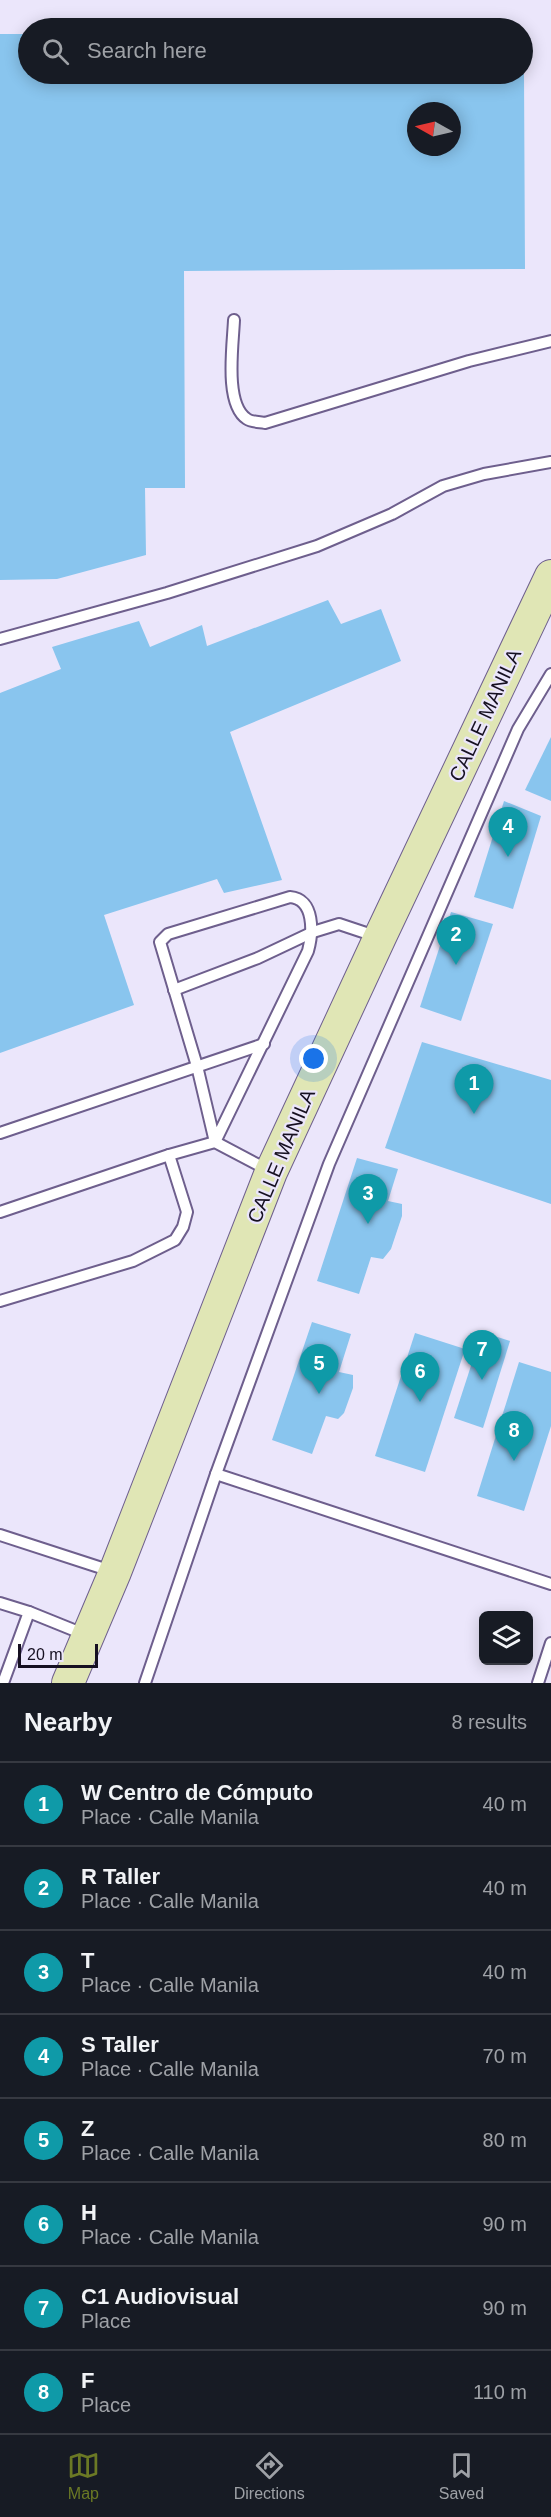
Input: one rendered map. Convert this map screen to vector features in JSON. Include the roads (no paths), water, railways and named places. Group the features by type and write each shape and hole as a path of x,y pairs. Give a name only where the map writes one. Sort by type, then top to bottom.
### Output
{"street":[{"name":"CALLE MANILA","path":"68,1683 115,1572 272,1172 380,937 551,576"}],"lane":[{"path":"234,320 232,384 235,406 248,420 265,423 470,361 551,341"},
{"path":"0,639 167,593 317,546 392,514 443,486 484,474 551,462"},
{"path":"145,1683 216,1474 329,1164 518,729 551,674"},
{"path":"290,897 300,899 306,904 313,932 300,969 215,1142 197,1066 160,948 161,939 168,934 290,897"},
{"path":"174,990 258,958 313,932 339,924 380,937"},
{"path":"0,1133 264,1044"},
{"path":"0,1212 169,1155 215,1142 272,1172"},
{"path":"0,1301 132,1261 175,1240 183,1227 187,1212 169,1155"},
{"path":"216,1474 551,1584"},
{"path":"0,1535 115,1572"},
{"path":"0,1603 88,1636"},
{"path":"3,1683 29,1612"},
{"path":"538,1683 551,1643"}],"place":[{"name":"S Taller","path":"508,857"},
{"name":"R Taller","path":"456,965"},
{"name":"W Centro de Cómputo","path":"474,1114"},
{"name":"T","path":"368,1224"},
{"name":"C1 Audiovisual","path":"482,1380"},
{"name":"Z","path":"319,1394"},
{"name":"H","path":"420,1402"},
{"name":"F","path":"514,1461"}]}
